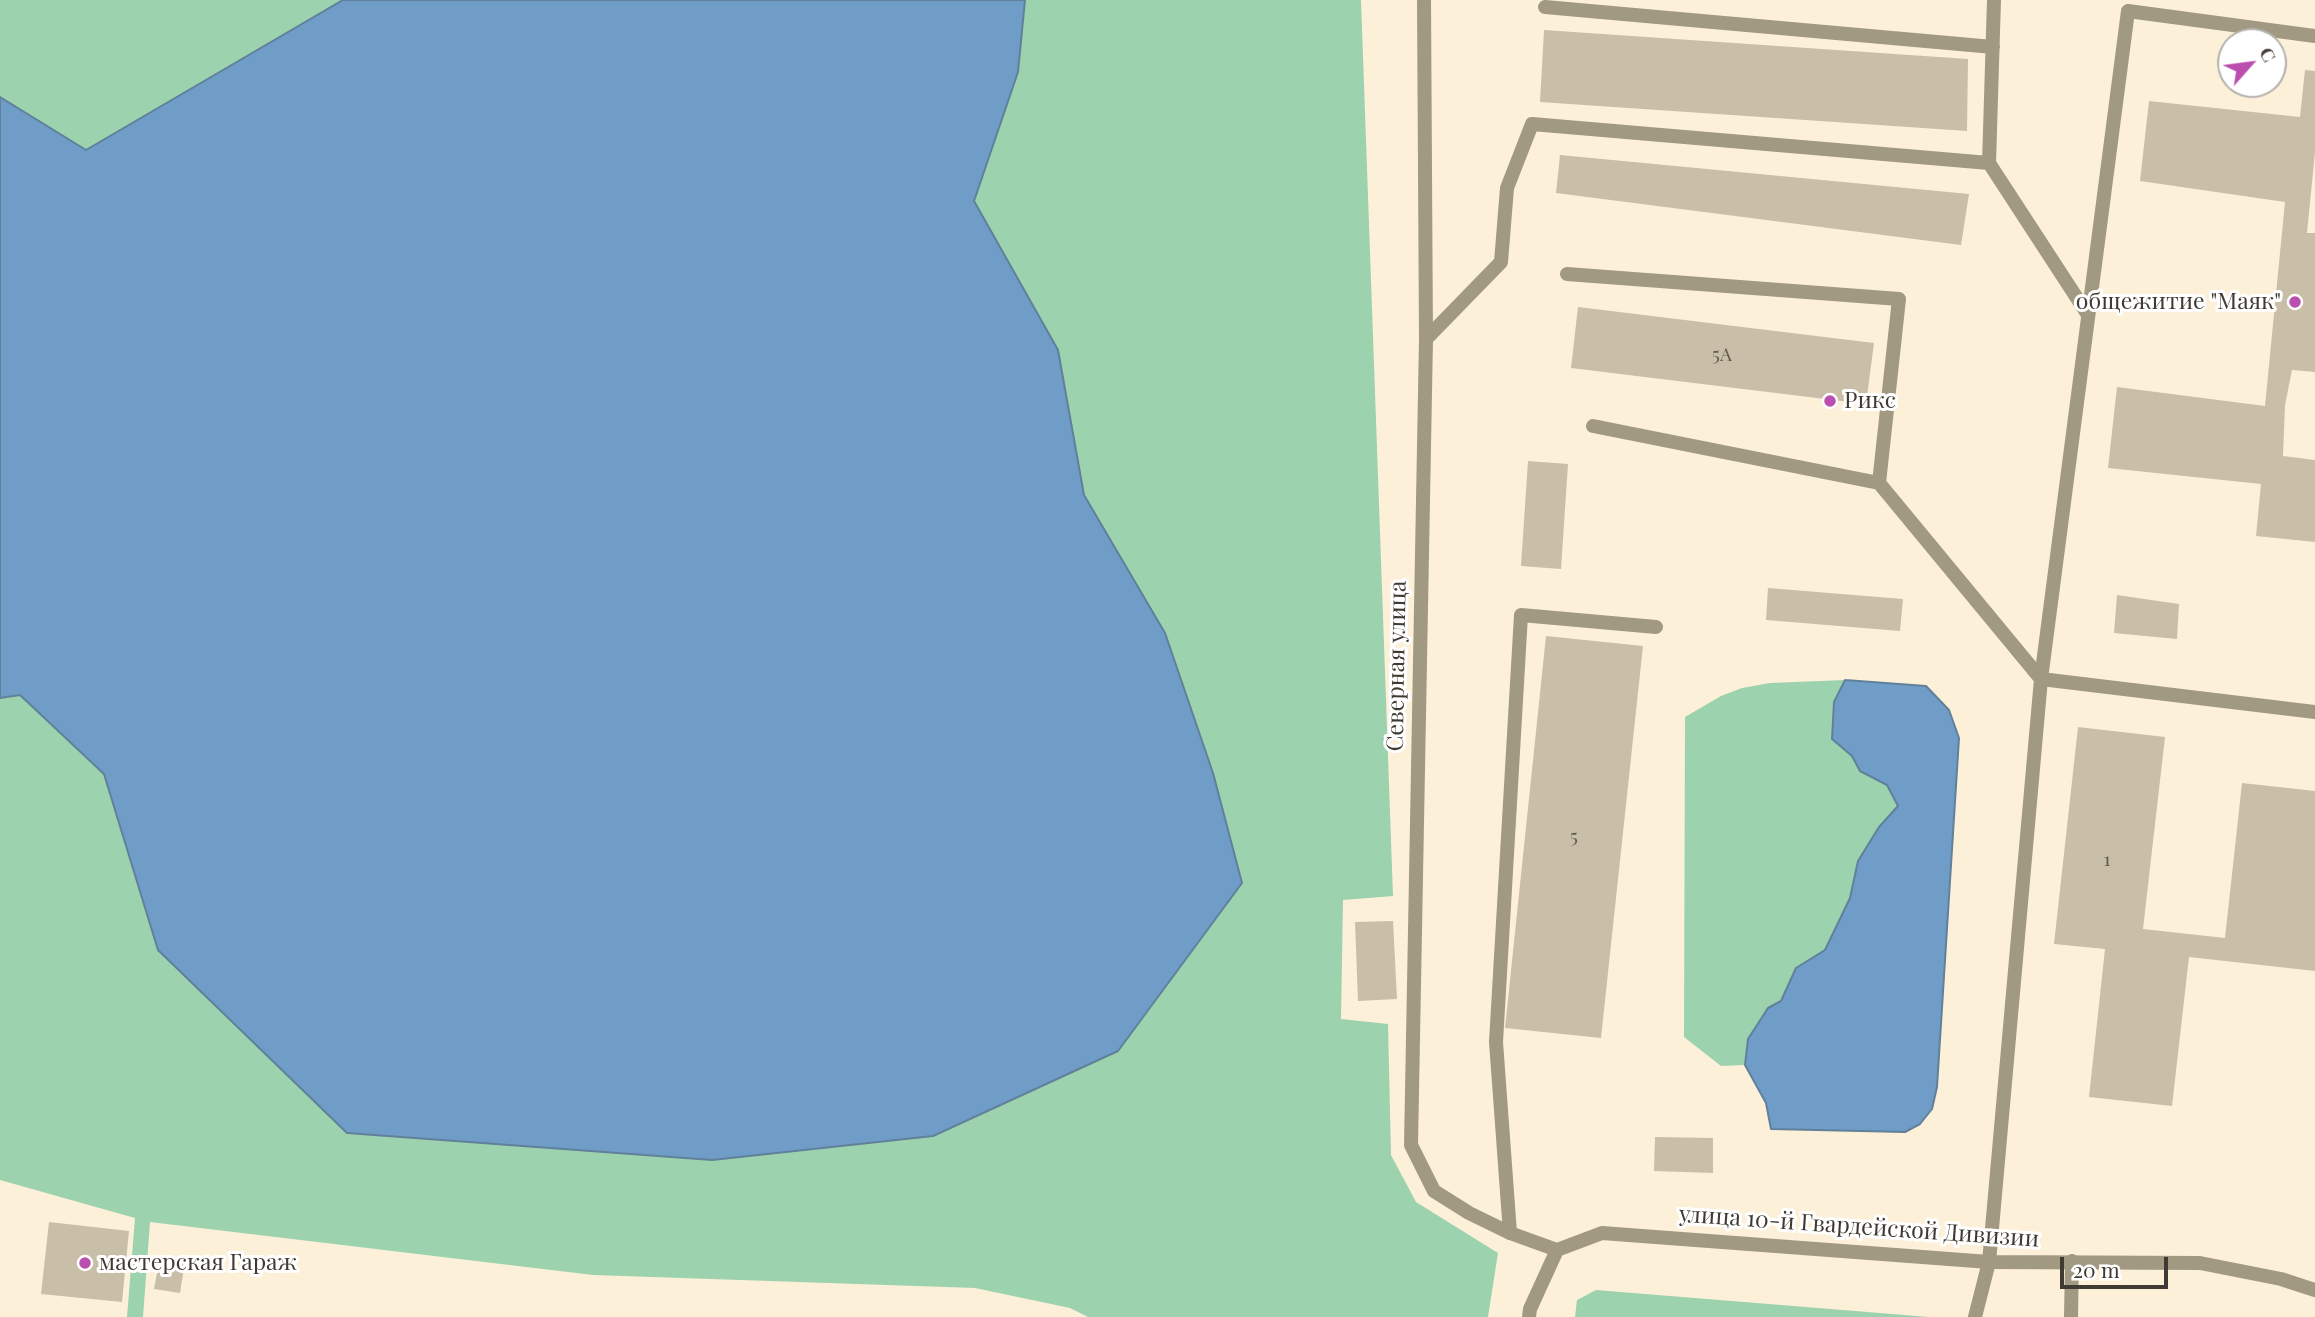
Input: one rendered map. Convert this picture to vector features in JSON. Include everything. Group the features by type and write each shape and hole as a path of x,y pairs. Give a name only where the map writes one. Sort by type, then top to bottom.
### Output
{"street":[{"name":"Северная улица","path":"1424,0 1426,339 1412,1145 1434,1191 1469,1213 1510,1233 1557,1250"},
{"path":"1994,0 1989,163 2088,315"},
{"path":"1545,7 1583,5 1993,47"},
{"path":"1975,1317 1989,1262 2040,678 2128,11 2315,36"},
{"path":"1426,339 1501,262 1507,188 1532,124 1989,163"},
{"path":"1567,274 1899,299 1879,483"},
{"path":"1593,426 1879,483 2040,678 2315,712"},
{"path":"1510,1233 1496,1042 1521,615 1656,627"},
{"name":"улица 10-й Гвардейской Дивизии","path":"1557,1250 1602,1233 1989,1262 2200,1264 2281,1279 2315,1290"},
{"path":"1529,1317 1530,1309 1557,1250"},
{"path":"2071,1317 2072,1261"}],"green space":[{"path":"0,0 343,0 86,150 0,97"},
{"path":"1025,0 1361,0 1393,896 1343,900 1341,1019 1388,1024 1391,1155 1416,1202 1498,1253 1488,1317 1088,1317 1070,1308 975,1288 593,1275 150,1222 143,1317 127,1317 135,1218 0,1180 0,698 20,695 104,774 158,950 1242,882 1213,773 1165,633 1084,495 1058,350 974,201 1018,72"},
{"path":"1845,680 1834,702 1832,739 1852,756 1860,771 1887,785 1898,806 1879,827 1858,861 1850,898 1825,950 1796,968 1781,1002 1768,1008 1748,1038 1745,1065 1721,1066 1684,1037 1685,717 1721,696 1742,688 1770,683"},
{"path":"1596,1290 1929,1317 1575,1317 1577,1300"}],"water":[{"path":"343,0 1025,0 1018,72 974,201 1058,350 1084,495 1165,633 1213,773 1242,883 1118,1051 933,1136 712,1160 347,1133 158,950 104,774 20,695 0,698 0,97 86,150"},
{"path":"1845,680 1926,686 1949,710 1959,738 1937,1087 1932,1109 1920,1124 1905,1132 1771,1129 1766,1103 1745,1065 1748,1039 1768,1008 1781,1001 1796,968 1825,950 1850,898 1858,861 1879,827 1898,806 1887,785 1860,771 1852,756 1832,739 1834,702"}],"building":[{"path":"1544,30 1968,59 1967,131 1540,102"},
{"name":"общежитие \"Маяк\"","path":"2305,70 2315,71 2315,152 2307,233 2315,233 2315,372 2292,370 2285,405 2283,456 2315,460 2315,542 2256,536 2261,484 2108,468 2117,387 2265,406 2285,202 2140,181 2149,101 2300,117"},
{"path":"1560,155 1969,194 1961,245 1556,193"},
{"path":"1578,307 1874,343 1866,404 1571,368"},
{"path":"1528,461 1568,464 1561,569 1521,566"},
{"path":"1768,588 1903,599 1900,631 1766,620"},
{"path":"2117,595 2179,604 2177,639 2114,633"},
{"path":"1546,636 1643,646 1601,1038 1505,1028"},
{"path":"2078,727 2165,737 2143,929 2225,938 2242,783 2315,791 2315,971 2189,957 2172,1106 2089,1097 2105,949 2054,944"},
{"path":"1393,921 1397,999 1358,1001 1355,922"},
{"path":"1655,1137 1713,1138 1713,1173 1654,1171"},
{"name":"мастерская Гараж","path":"49,1222 129,1231 122,1302 41,1294"},
{"path":"160,1257 185,1261 180,1293 154,1289"}],"place":[{"name":"общежитие \"Маяк\"","path":"2295,302"},
{"name":"Рикс","path":"1830,401"},
{"name":"мастерская Гараж","path":"85,1263"}]}
